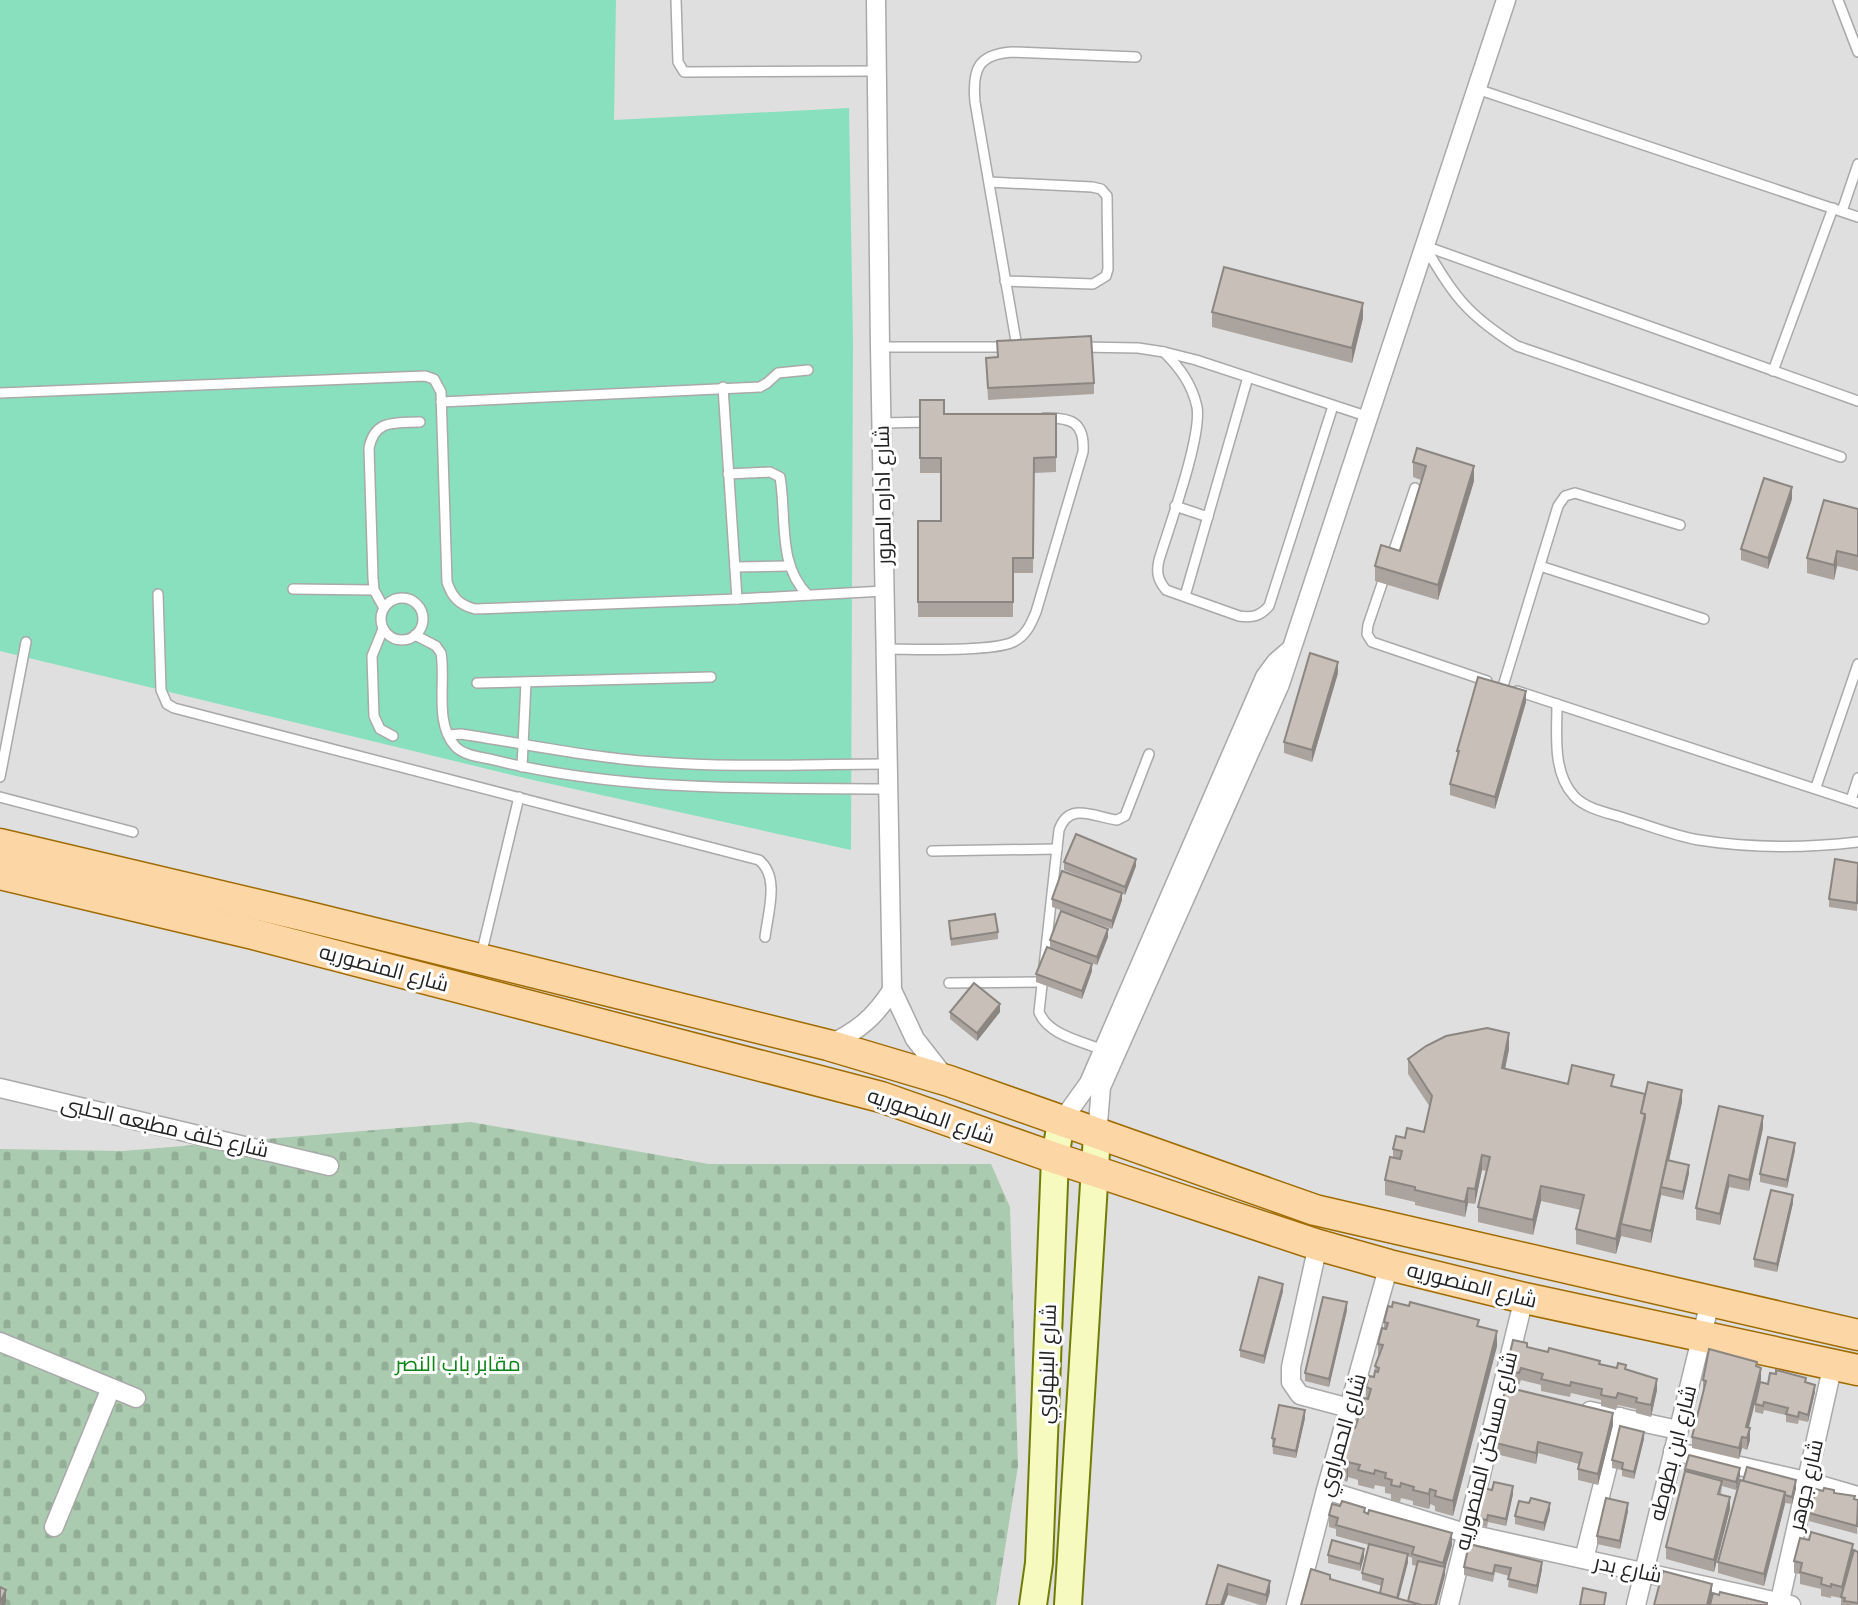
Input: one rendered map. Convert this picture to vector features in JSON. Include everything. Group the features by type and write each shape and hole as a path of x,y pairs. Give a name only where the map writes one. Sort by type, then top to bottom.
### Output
{"main road":[{"name":"شارع المنصوريه","path":"0,844 302,915 828,1045 949,1082 1315,1210 1858,1335"},
{"name":"شارع المنصوريه","path":"0,874 253,933 881,1097 1094,1171 1318,1245 1389,1265 1524,1298 1846,1367"},
{"path":"471,991 480,960"},
{"path":"881,1097 890,1063"},
{"name":"شارع البنهاوي","path":"1033,1605 1039,1563 1055,1158 1061,1122"},
{"name":"شارع البنهاوي","path":"1068,1605 1097,1135"}],"street":[{"name":"شارع اداره المرور","path":"876,0 886,764 892,990 915,1039 949,1082"},
{"path":"1097,1135 1101,1087 1280,684 1506,0"},
{"path":"1061,1122 1085,1090 1257,694 1271,669 1290,650"},
{"path":"828,1045 866,1024 892,990"},
{"name":"شارع خلف مطبعه الحلبى","path":"0,1088 329,1167"},
{"path":"1318,1245 1291,1367 1291,1382 1300,1395 1349,1408"},
{"name":"شارع الحمراوي","path":"1296,1605 1389,1265"},
{"name":"شارع مساكن المنصوريه","path":"1449,1605 1465,1533 1508,1392 1524,1298"},
{"name":"شارع ابن بطوطه","path":"1636,1605 1710,1302"},
{"path":"0,1342 136,1398"},
{"name":"شارع جوهر","path":"1783,1604 1806,1481 1846,1367"},
{"path":"54,1527 111,1388"},
{"path":"1567,1405 1678,1430"},
{"path":"1584,1559 1620,1418"},
{"path":"1673,1451 1806,1481 1858,1496"},
{"name":"شارع بدر","path":"1326,1490 1465,1533 1783,1604"}],"lane":[{"path":"676,0 678,62 684,72 877,71"},
{"path":"1838,0 1858,52"},
{"path":"1017,347 974,83 979,65 994,53 1013,52 1136,57"},
{"path":"1477,89 1858,217"},
{"path":"1773,371 1858,164"},
{"path":"989,182 1092,187 1101,189 1107,196 1108,269 1100,281 1093,284 1005,281"},
{"path":"1425,246 1858,401"},
{"path":"1425,246 1462,305 1488,328 1517,346 1841,457"},
{"path":"880,347 1030,347"},
{"path":"1072,347 1139,348 1164,352 1368,417"},
{"path":"1164,352 1180,368 1192,388 1197,410 1196,433 1157,571 1159,581 1166,590 1239,616 1251,618 1261,614 1269,606 1333,406"},
{"path":"441,402 760,387 778,373 808,370"},
{"path":"0,393 425,376 439,384 441,402 447,582 456,600 465,606 475,608 737,599 884,591"},
{"path":"1185,596 1248,377"},
{"path":"723,387 737,599"},
{"path":"886,649 996,646 1014,642 1029,629 1083,452 1084,436 1075,423 1068,420 1032,418"},
{"path":"384,608 374,590 369,449 376,431 384,425 419,422"},
{"path":"881,423 936,422"},
{"path":"728,474 770,472 780,477 789,566 808,595"},
{"path":"1415,488 1368,625 1367,634 1372,642 1854,801 1858,778"},
{"path":"1503,686 1558,506 1565,496 1575,493 1680,526"},
{"path":"1175,506 1208,517"},
{"path":"735,567 789,566"},
{"path":"1540,566 1704,618"},
{"path":"293,589 374,590"},
{"path":"158,594 162,690 167,704 174,708 759,860 770,871 772,881 765,937"},
{"path":"383,629 398,640 407,639 421,628 421,610 408,598 390,601 384,608 381,618 383,629 372,656 373,716 380,729 393,736"},
{"path":"415,635 436,646 442,653 444,719 452,744 467,754 522,767 590,777 726,788 888,789"},
{"path":"0,777 26,642"},
{"path":"1816,787 1858,664"},
{"path":"477,683 710,677"},
{"path":"522,767 526,682"},
{"path":"1557,704 1557,756 1563,778 1575,797 1593,808 1696,840 1727,844 1858,842"},
{"path":"449,736 461,734 590,756 659,763 886,764"},
{"path":"1103,1050 1051,1029 1043,1022 1039,1012 1057,849 1063,820 1072,813 1117,820 1125,816 1149,754"},
{"path":"0,797 133,832"},
{"path":"480,960 519,797"},
{"path":"932,851 1057,849"},
{"path":"949,983 1042,982"}],"shaded area":[{"path":"0,0 1858,0 1858,1605 0,1605"}],"green space":[{"path":"0,0 616,0 614,120 849,108 853,342 851,850 533,780 0,651"},
{"name":"مقابر باب النصر","path":"471,1122 709,1164 991,1164 1010,1207 1018,1466 996,1605 0,1605 0,1149 123,1151"}],"building":[{"path":"1224,267 1363,303 1352,348 1212,312"},
{"path":"1091,336 1094,383 988,388 986,358 998,357 997,341"},
{"path":"920,400 944,400 944,414 1056,414 1056,457 1034,458 1033,558 1013,558 1013,602 918,602 918,521 941,521 941,458 920,458"},
{"path":"1417,448 1474,466 1438,585 1375,566 1381,545 1400,551 1426,466 1413,462"},
{"path":"1764,478 1792,487 1768,558 1741,549"},
{"path":"1824,500 1858,509 1858,556 1837,551 1834,565 1807,558"},
{"path":"1310,653 1338,662 1312,750 1284,742"},
{"path":"1478,677 1526,691 1495,797 1450,784"},
{"path":"1076,834 1136,859 1125,887 1064,862"},
{"path":"1835,859 1858,863 1857,903 1829,899"},
{"path":"1062,871 1122,893 1112,921 1052,899"},
{"path":"1061,911 1108,929 1097,957 1050,940"},
{"path":"995,914 998,932 951,939 949,921"},
{"path":"1047,947 1092,964 1082,991 1036,974"},
{"path":"974,983 1000,1004 977,1033 950,1012"},
{"path":"1487,1028 1509,1033 1502,1068 1568,1084 1572,1065 1614,1075 1611,1086 1645,1094 1641,1113 1645,1114 1616,1239 1576,1229 1584,1195 1541,1186 1533,1220 1478,1207 1490,1157 1482,1155 1475,1189 1468,1188 1465,1202 1385,1180 1390,1157 1400,1159 1402,1151 1393,1149 1396,1136 1405,1138 1407,1128 1424,1132 1432,1096 1408,1059 1446,1036"},
{"path":"1648,1082 1682,1090 1651,1231 1621,1224 1645,1118 1645,1114 1641,1113"},
{"path":"1719,1106 1763,1116 1749,1180 1729,1175 1720,1214 1696,1208"},
{"path":"1768,1137 1795,1143 1787,1180 1760,1174"},
{"path":"1667,1160 1689,1165 1683,1192 1661,1187"},
{"path":"1771,1190 1793,1195 1777,1264 1754,1259"},
{"path":"1259,1277 1283,1284 1264,1356 1240,1350"},
{"path":"1323,1297 1347,1302 1329,1379 1305,1373"},
{"path":"1393,1302 1409,1306 1410,1302 1479,1320 1477,1326 1497,1331 1453,1501 1435,1496 1436,1491 1430,1489 1429,1494 1413,1490 1414,1487 1401,1483 1400,1487 1391,1485 1392,1480 1385,1478 1386,1473 1375,1470 1374,1474 1358,1470 1360,1465 1348,1462 1347,1467 1338,1462 1341,1450 1345,1451 1351,1427 1355,1428 1359,1416 1363,1417 1365,1412 1360,1411 1364,1398 1368,1399 1371,1389 1366,1387 1369,1376 1374,1377 1375,1371 1378,1372 1379,1368 1375,1366 1383,1345 1378,1344 1382,1328 1386,1329 1388,1323 1384,1322 1388,1306 1392,1307"},
{"path":"1513,1340 1527,1343 1527,1347 1548,1352 1549,1348 1617,1368 1618,1363 1626,1365 1625,1369 1657,1379 1651,1405 1636,1402 1637,1398 1618,1393 1616,1398 1601,1395 1602,1389 1571,1382 1570,1386 1541,1379 1543,1374 1521,1368 1519,1373 1506,1370"},
{"path":"1709,1349 1757,1362 1756,1366 1761,1368 1746,1427 1750,1428 1747,1438 1742,1437 1739,1448 1692,1437 1706,1381 1703,1380"},
{"path":"1776,1370 1806,1378 1805,1382 1815,1385 1808,1415 1799,1412 1798,1417 1786,1414 1788,1408 1764,1402 1763,1406 1755,1404 1760,1382 1768,1384 1770,1373 1776,1374"},
{"path":"1506,1387 1613,1413 1598,1474 1578,1469 1582,1453 1538,1442 1536,1453 1492,1442"},
{"path":"1279,1405 1305,1410 1296,1451 1273,1446 1275,1439 1272,1438"},
{"path":"1620,1426 1644,1432 1634,1472 1622,1469 1623,1463 1612,1460"},
{"path":"1689,1455 1740,1468 1736,1482 1685,1469"},
{"path":"1747,1467 1796,1480 1792,1497 1785,1495 1785,1492 1743,1481"},
{"path":"1685,1471 1722,1481 1718,1494 1730,1497 1714,1560 1666,1547"},
{"path":"1740,1480 1785,1492 1764,1574 1718,1562"},
{"path":"1494,1482 1513,1486 1506,1519 1488,1515 1487,1520 1477,1518 1483,1488 1492,1490"},
{"path":"1824,1488 1834,1490 1834,1493 1855,1496 1854,1499 1858,1500 1857,1526 1809,1513 1816,1489 1823,1491"},
{"path":"1531,1498 1550,1503 1544,1523 1515,1516 1519,1501 1529,1503"},
{"path":"1606,1498 1628,1503 1620,1541 1597,1536"},
{"path":"1342,1501 1365,1508 1364,1512 1368,1514 1369,1510 1452,1533 1443,1563 1412,1554 1414,1547 1336,1525 1338,1518 1329,1515 1332,1504 1340,1506"},
{"path":"1811,1532 1853,1544 1842,1587 1821,1584 1822,1578 1800,1572 1802,1563 1794,1561 1800,1538 1809,1540"},
{"path":"1332,1540 1364,1549 1360,1564 1328,1555"},
{"path":"1369,1544 1408,1554 1397,1598 1380,1593 1383,1579 1362,1573"},
{"path":"1469,1544 1542,1562 1537,1586 1508,1579 1511,1568 1495,1565 1493,1574 1464,1567"},
{"path":"1854,1550 1858,1552 1858,1603 1844,1601 1845,1598 1841,1597"},
{"path":"1418,1561 1445,1567 1435,1605 1408,1601"},
{"path":"1218,1565 1270,1581 1266,1595 1228,1584 1221,1605 1206,1605"},
{"path":"1311,1569 1330,1575 1330,1579 1421,1605 1301,1605"},
{"path":"1663,1571 1712,1584 1707,1605 1654,1605"},
{"path":"0,1587 6,1590 0,1603"},
{"path":"1583,1588 1606,1593 1604,1605 1580,1605"},
{"path":"1720,1592 1767,1605 1710,1605 1713,1593 1719,1595"}]}
